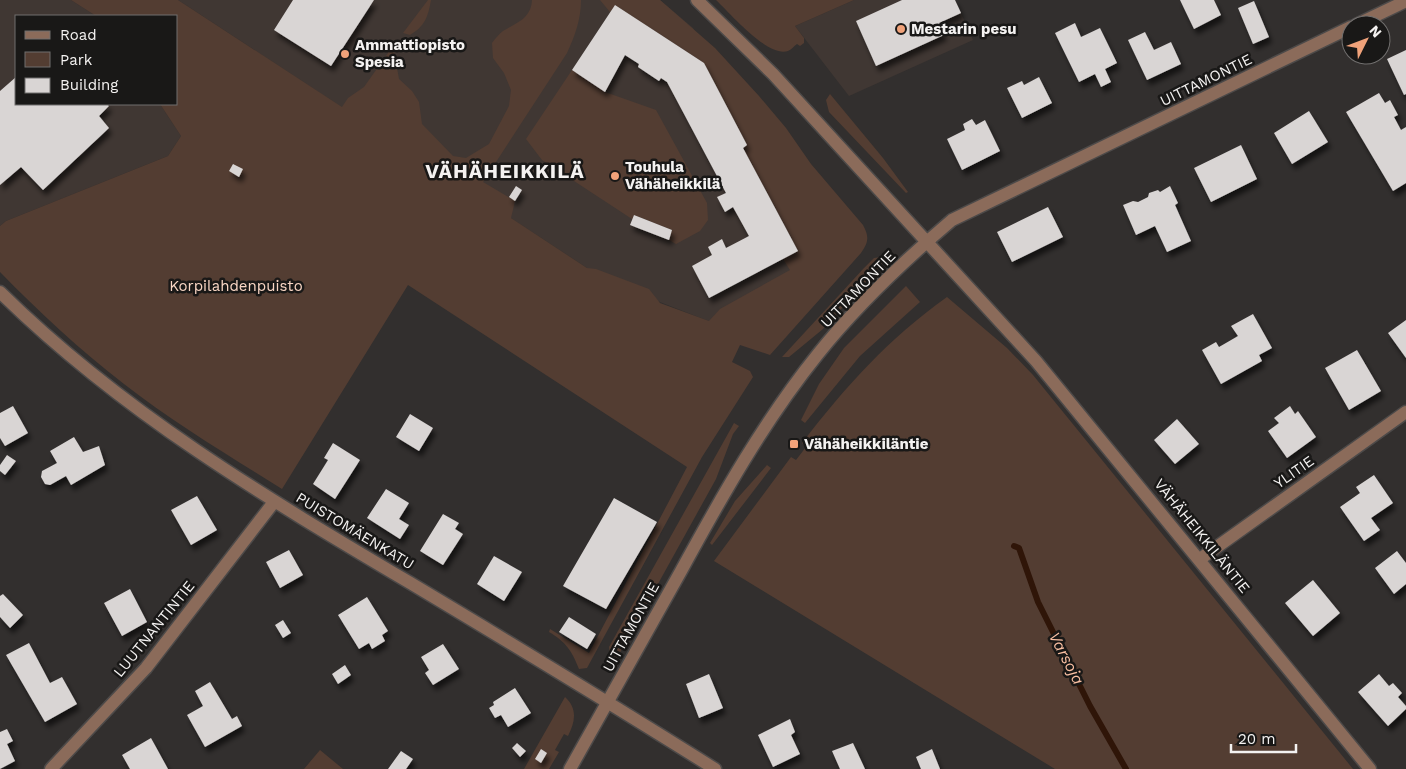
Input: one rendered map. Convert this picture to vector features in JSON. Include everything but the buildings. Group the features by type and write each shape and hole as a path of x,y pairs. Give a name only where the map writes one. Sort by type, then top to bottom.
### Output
{"street":[{"name":"VÄHÄHEIKKILÄNTIE","path":"697,0 773,74 1036,361 1370,769"},
{"path":"1377,15 1406,1"},
{"name":"UITTAMONTIE","path":"570,769 731,481 769,422 819,353 926,242 952,220 1341,33"},
{"name":"PUISTOMÄENKATU","path":"0,292 72,358 119,397 274,502 609,702 715,769"},
{"name":"YLITIE","path":"1200,559 1406,412"},
{"name":"LUUTNANTINTIE","path":"51,769 146,668 274,502"}],"shaded area":[{"path":"0,0 71,0 94,15 15,15 15,105 161,105 181,136 168,156 6,221 0,226"},
{"name":"Touhula Vähäheikkilä","path":"178,0 660,0 693,28 822,250 744,335 642,295 587,268"},
{"path":"854,0 955,0 973,40 849,96 795,26"}],"green space":[{"name":"Korpilahdenpuisto","path":"71,0 178,0 342,107 348,98 364,87 393,46 399,79 412,91 419,102 422,124 453,156 466,158 489,144 509,106 511,90 504,73 493,58 492,43 503,31 526,16 532,0 581,0 577,27 567,53 483,182 515,201 511,218 587,268 596,269 649,289 660,303 709,321 720,309 790,270 783,259 798,251 743,148 747,145 704,63 615,5 610,12 600,0 660,0 715,48 759,96 786,128 811,164 863,225 867,239 866,246 861,253 770,355 740,345 732,362 750,371 753,377 702,457 587,668 579,669 568,648 560,639 549,632 550,629 589,653 687,467 408,285 282,489 221,451 124,384 60,330 0,272 0,226 6,221 168,156 181,136 161,105 178,105 178,15 94,15"},
{"path":"428,0 431,0 430,6 422,24 410,35 403,33"},
{"path":"716,0 854,0 795,26 804,38 804,43 800,46 797,44 788,51 780,51 770,48 760,41"},
{"path":"572,70 605,92 656,110 707,203 708,220 700,231 676,244 669,240 672,230 634,215 632,219 542,160 526,139"},
{"path":"830,94 883,158 908,192 906,193 829,112 826,100"},
{"path":"881,257 884,260 881,265 823,329 789,357 782,357 864,268 874,258"},
{"path":"906,286 920,302 860,356 805,423 801,420 819,384 844,348"},
{"path":"947,297 1007,348 1033,375 1353,769 1055,769 714,561 791,457 796,460 806,447 802,443 835,402 869,364 905,330"},
{"path":"734,423 739,426 733,434 716,479 617,658 610,654 609,647"},
{"path":"767,465 771,468 712,545 710,543 735,501"},
{"path":"565,697 574,711 574,721 568,736 564,734 555,750 559,752 549,769 524,769"},
{"path":"320,750 343,769 304,769"}],"waterway":[{"name":"Varsoja","path":"1014,546 1019,548 1038,602 1090,706 1126,769"}],"place":[{"name":"Mestarin pesu","path":"901,29"},
{"name":"Ammattiopisto Spesia","path":"345,54"},
{"name":"Touhula Vähäheikkilä","path":"615,176"},
{"name":"Vähäheikkiläntie","path":"794,444"}],"district":[{"name":"VÄHÄHEIKKILÄ","path":"505,171"}]}
